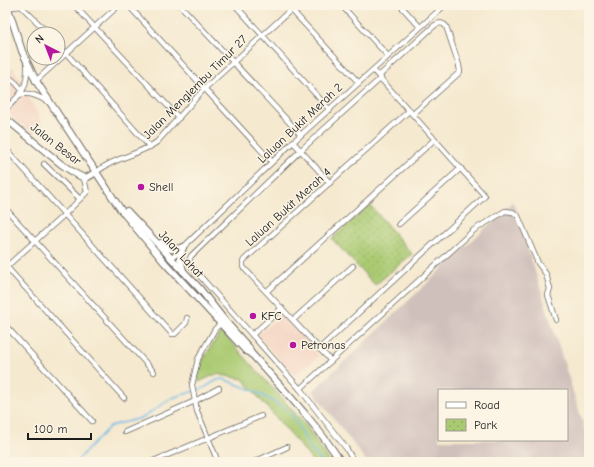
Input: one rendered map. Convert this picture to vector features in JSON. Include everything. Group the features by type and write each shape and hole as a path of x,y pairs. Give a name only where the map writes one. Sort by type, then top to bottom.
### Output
{"main road":[{"path":"8,6 17,38 26,60"},
{"path":"8,6 38,79 98,171"},
{"path":"29,66 49,102 98,171"},
{"name":"Jalan Besar","path":"5,118 61,164 76,174 84,178 98,171"},
{"name":"Jalan Lahat","path":"98,171 131,216 200,289 225,321 310,419 341,462"},
{"name":"Jalan Lahat","path":"98,171 135,228 220,324 246,350 250,350"},
{"path":"131,216 143,225 167,248 172,250 183,247"},
{"path":"135,228 161,255 171,259 172,265 187,282 195,296"},
{"path":"183,247 180,258 183,271"},
{"path":"200,289 219,319 220,324"}],"street":[{"path":"74,5 179,118"},
{"path":"119,5 66,53 150,147"},
{"path":"128,5 272,162"},
{"path":"180,5 301,135"},
{"path":"235,5 330,110"},
{"path":"288,5 359,83"},
{"name":"Jalan Menglembu Timur 27","path":"98,171 116,161 150,147 157,142 204,89 296,5"},
{"path":"341,5 388,56"},
{"path":"400,5 420,27"},
{"name":"Laluan Bukit Merah 2","path":"171,259 293,142 445,5"},
{"path":"8,6 24,7 42,26"},
{"name":"Laluan Bukit Merah 2","path":"252,335 191,266 189,261 191,256 301,150 435,25 443,23 446,26 460,72 411,112"},
{"path":"6,106 21,93 27,79 26,66"},
{"path":"38,79 52,66"},
{"path":"320,349 485,196 374,70"},
{"path":"5,74 21,93 32,94 49,102"},
{"name":"Laluan Bukit Merah 4","path":"331,362 244,267 243,262 411,112"},
{"path":"267,291 435,139"},
{"path":"293,142 330,183"},
{"path":"5,148 172,334 175,334 186,323 187,318"},
{"path":"44,164 80,199"},
{"path":"399,224 461,168"},
{"path":"84,178 87,192 65,214 5,267 124,398"},
{"path":"240,193 248,201"},
{"path":"5,208 36,240 154,372"},
{"path":"300,389 474,230 505,211 512,212 518,216 538,263 546,274 550,289 548,295 556,320"},
{"path":"293,320 353,266"},
{"path":"282,308 252,335 300,389 346,448 354,462"},
{"path":"218,462 197,411 192,385 198,359 215,329 220,324"},
{"path":"5,325 92,421"},
{"path":"126,432 195,401 219,388"},
{"path":"151,462 261,416"},
{"path":"254,462 287,447"}],"shaded area":[{"path":"13,67 42,122 33,134 5,110 5,70 6,71"},
{"path":"513,202 589,442 589,462 367,462 313,391"},
{"path":"281,314 319,356 297,374 292,373 257,336"}],"green space":[{"path":"370,205 412,254 375,285 332,239"},
{"path":"222,332 305,424 330,462 313,462 243,379 216,374 199,382 199,370 202,363"}],"waterway":[{"path":"76,462 110,426 142,418 172,398 204,388 217,380 223,379 257,392 290,413 310,448 322,462"}],"place":[{"name":"Shell","path":"141,187"},
{"name":"KFC","path":"253,316"},
{"name":"Petronas","path":"293,345"}]}
